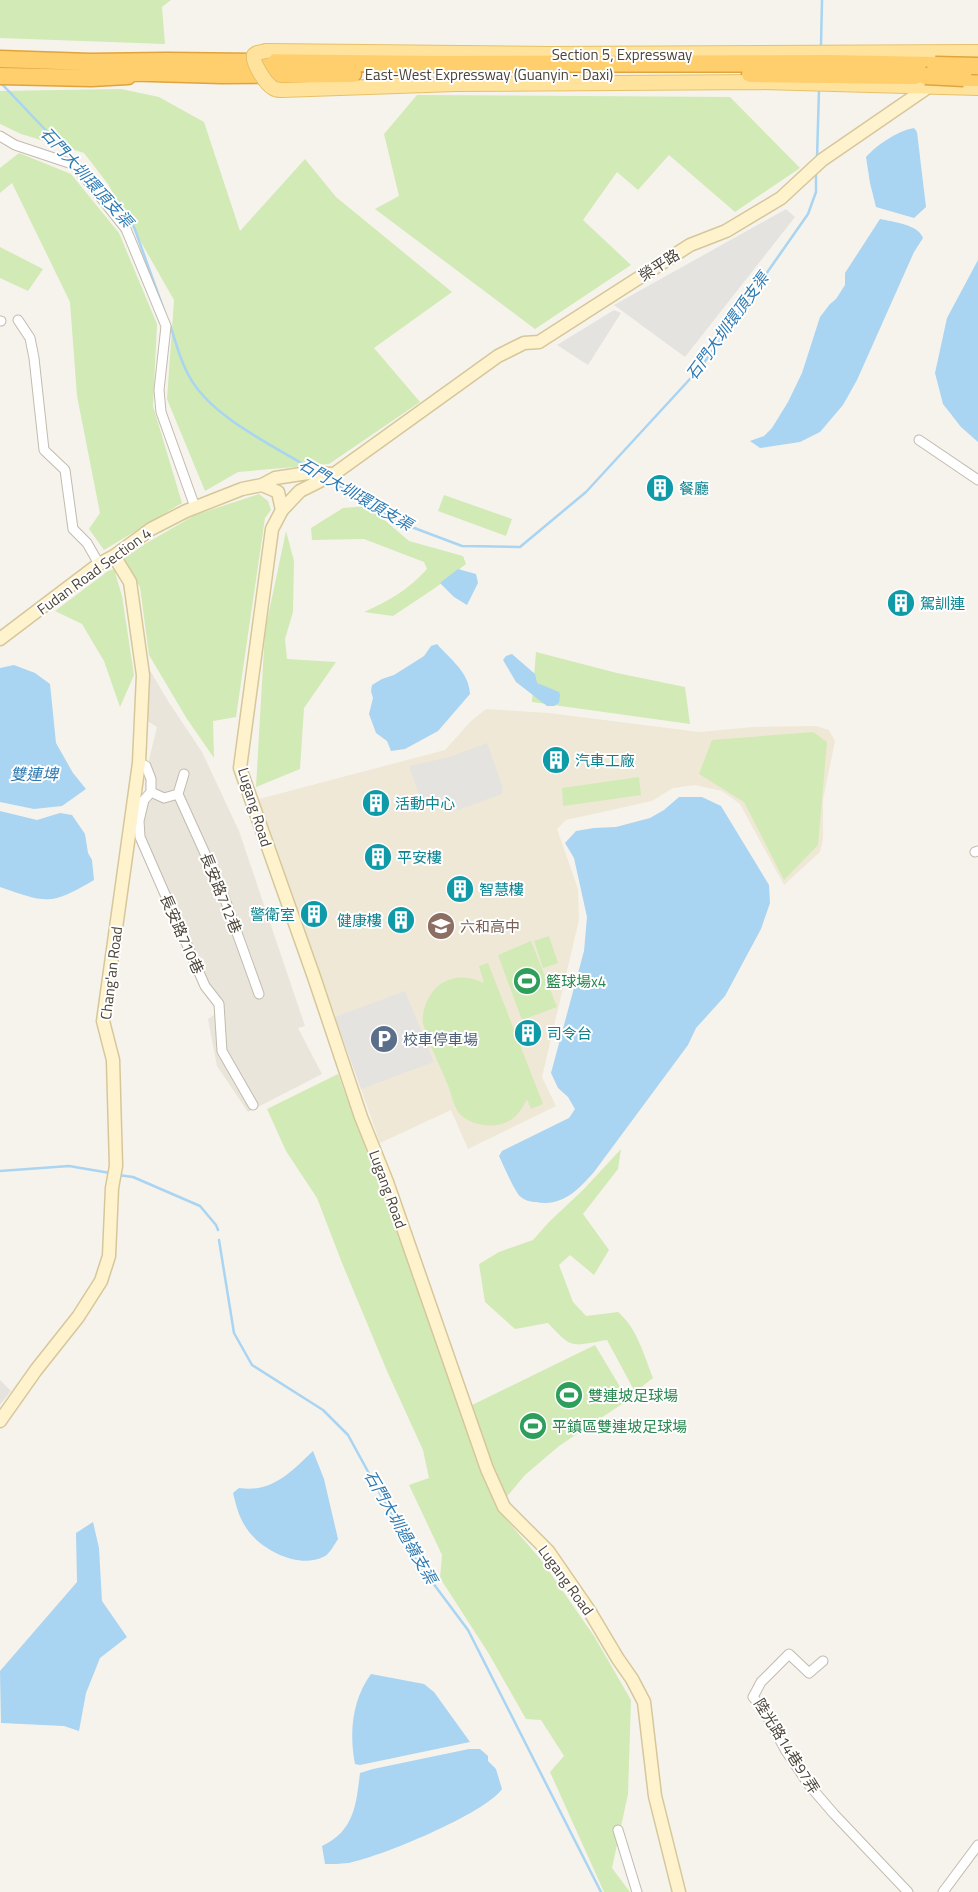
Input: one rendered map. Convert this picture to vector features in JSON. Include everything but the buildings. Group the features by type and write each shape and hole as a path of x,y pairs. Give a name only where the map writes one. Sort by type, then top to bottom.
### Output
{"highway":[{"path":"0,52 92,67"},
{"name":"East-West Expressway (Guanyin - Daxi)","path":"930,76 976,54"},
{"name":"East-West Expressway (Guanyin - Daxi)","path":"0,59 92,67"},
{"name":"East-West Expressway (Guanyin - Daxi)","path":"0,68 428,64 820,69 978,78"},
{"path":"0,81 53,76 92,67"},
{"path":"0,76 53,76"}],"main road":[{"name":"Section 5, Expressway","path":"976,54 550,54 266,51 257,53 254,56 254,64 270,86 276,90 474,84 759,82 930,76 978,88"}],"street":[{"name":"榮平路","path":"334,474 498,356 524,343 539,342 690,245 726,231 782,198 819,163 930,76"},
{"path":"0,136 14,145 75,165 126,229 166,326 159,390 161,412 195,507"},
{"path":"18,320 30,338 44,450 65,470 73,529 87,543 99,564"},
{"path":"919,440 978,480"},
{"name":"Fudan Road Section 4","path":"0,639 99,564 114,556 150,530 195,507 242,489 262,485 275,478 308,473 334,474"},
{"name":"Lugang Road","path":"334,474 300,490 282,510 272,529 240,768 487,1469 504,1507 548,1551 632,1678 644,1702 655,1796 679,1892"},
{"path":"262,485 278,492 282,510"},
{"name":"Chang'an Road","path":"0,1421 36,1370 78,1318 101,1281 109,1256 112,1184 116,1166 113,1060 103,1021 138,763 143,675 130,582 114,556"},
{"name":"長安路710巷","path":"138,763 146,766 151,778 150,792 144,800 139,821 140,837 205,986 219,1004 222,1051 252,1105"},
{"path":"150,792 164,798 178,794 184,774"},
{"name":"長安路712巷","path":"178,794 222,891 258,994"},
{"name":"陸光路14巷97弄","path":"823,1661 809,1673 789,1654 761,1682 753,1697 763,1709 786,1751 809,1785 908,1892"},
{"path":"618,1830 637,1892"},
{"path":"943,1892 978,1845"}],"shaded area":[{"path":"786,209 795,217 685,357 614,305"},
{"path":"614,310 621,313 588,365 557,345"},
{"path":"145,662 202,752 239,831 305,1026 298,1028 322,1074 248,1112 217,1066 208,1019 214,1015 214,1001 208,999 136,842 137,812 145,790 145,776 157,727 144,719"},
{"name":"六和高中","path":"486,709 549,713 699,732 754,727 816,726 829,730 835,741 823,800 823,839 820,852 784,885 740,804 722,791 695,785 673,788 652,801 566,820 557,829 578,889 579,920 542,1077 556,1106 468,1149 451,1110 380,1143 259,799 445,750 471,721"},
{"path":"487,743 503,788 502,794 458,810 452,809 449,801 424,809 409,766 449,757"},
{"name":"校車停車場","path":"405,991 434,1062 361,1089 335,1017"},
{"path":"0,1380 11,1391 0,1405"}],"green space":[{"path":"0,0 171,0 162,7 165,44 0,38"},
{"path":"121,89 159,97 204,122 240,231 305,159 336,197 452,292 374,348 420,402 329,464 238,472 205,491 167,399 174,300 108,184 84,153 21,134 0,124 0,91"},
{"path":"417,95 730,97 800,168 735,212 669,155 638,190 617,172 583,220 631,265 535,329 375,209 399,196 384,134"},
{"path":"19,153 71,174 119,233 157,324 153,406 182,503 104,550 89,529 100,513 77,396 70,302 12,183 0,193 0,168"},
{"path":"0,247 43,269 28,291 0,278"},
{"path":"259,494 268,501 271,510 265,518 236,717 213,721 214,758 187,719 149,655 140,587 122,560 145,544 195,515"},
{"path":"444,495 512,519 506,536 438,511"},
{"path":"368,506 409,541 463,556 466,564 435,588 393,616 364,612 398,594 427,569 424,562 364,539 312,540 311,528 343,508"},
{"path":"286,531 294,561 293,612 285,639 287,659 336,662 304,708 300,769 256,787 265,631"},
{"path":"114,569 122,596 134,675 120,707 104,661 82,624 55,611 108,571"},
{"path":"536,652 617,673 685,687 690,724 532,702"},
{"path":"813,732 827,742 818,845 784,880 744,802 699,774 712,740"},
{"path":"639,777 641,795 563,806 562,788"},
{"path":"549,936 558,963 543,968 534,941"},
{"name":"籃球場x4","path":"531,941 557,1007 522,1020 498,955"},
{"path":"488,963 543,1104 531,1109 527,1099 514,1118 507,1122 495,1125 481,1125 468,1120 458,1112 427,1037 423,1021 426,1003 437,987 451,979 459,978 467,978 484,983 479,966"},
{"path":"338,1074 421,1298 476,1457 499,1511 542,1561 594,1636 631,1700 628,1794 612,1868 630,1892 604,1892 550,1772 564,1756 541,1720 526,1719 489,1654 440,1578 442,1555 409,1485 429,1478 423,1450 387,1371 317,1198 286,1151 267,1109"},
{"path":"621,1149 618,1169 583,1214 609,1250 594,1275 570,1255 559,1265 573,1302 586,1316 618,1312 625,1318 635,1334 653,1378 635,1392 607,1340 586,1344 573,1344 563,1338 548,1323 515,1329 485,1302 479,1264 499,1252 533,1240"},
{"name":"平鎮區雙連坡足球場","path":"595,1345 628,1400 559,1446 525,1475 504,1500 470,1406"}],"water":[{"path":"914,128 917,132 926,207 914,218 876,207 866,157 888,139"},
{"path":"880,219 911,227 920,233 923,238 914,252 857,380 843,405 820,432 800,442 760,448 750,441 764,436 772,428 788,402 802,373 820,317 836,299 845,285 845,273"},
{"path":"978,260 978,442 961,427 943,404 935,373 947,318"},
{"path":"458,569 476,574 478,583 467,605 454,597 440,583"},
{"path":"437,644 463,673 469,686 470,694 438,731 405,749 391,751 387,741 376,733 369,714 373,698 372,685 394,675 424,656 431,646"},
{"path":"512,654 535,674 537,683 559,692 559,703 554,706 547,706 516,682 503,660 506,656"},
{"name":"雙連埤","path":"14,665 35,673 50,684 56,743 73,773 86,789 62,806 34,809 0,802 0,668"},
{"path":"679,797 702,797 721,806 769,885 770,903 761,929 725,996 696,1028 688,1045 594,1172 575,1191 562,1199 545,1203 526,1200 518,1194 499,1156 502,1151 569,1118 575,1109 568,1097 558,1088 551,1073 584,951 587,917 574,858 565,843 576,831 616,827 650,818 664,810"},
{"name":"雙連埤","path":"0,811 37,820 60,813 72,815 85,834 88,853 92,860 94,880 67,894 48,899 39,899 0,887"},
{"path":"313,1451 324,1479 338,1539 325,1556 303,1561 281,1555 261,1544 253,1537 242,1520 233,1493 239,1488 251,1489 271,1484 289,1473"},
{"path":"93,1522 99,1548 102,1601 127,1637 100,1658 86,1693 79,1731 64,1726 1,1723 0,1671 77,1582 76,1533"},
{"path":"371,1674 424,1684 434,1692 470,1742 360,1765 355,1764 352,1741 354,1717 360,1695"},
{"path":"469,1749 480,1749 488,1756 488,1761 496,1769 502,1789 492,1799 454,1822 406,1844 348,1863 325,1864 322,1846 341,1833 352,1816 360,1773"}],"waterway":[{"name":"石門大圳環頂支渠","path":"821,46 822,0"},
{"name":"石門大圳環頂支渠","path":"0,82 75,161"},
{"name":"石門大圳環頂支渠","path":"817,158 819,90"},
{"name":"石門大圳環頂支渠","path":"330,481 401,523 462,546 520,547 586,492 701,367 808,214 816,192 816,171"},
{"name":"石門大圳環頂支渠","path":"87,174 115,202 134,227 165,313"},
{"name":"石門大圳環頂支渠","path":"170,325 186,370 199,391 227,417 311,469"},
{"name":"石門大圳過嶺支渠","path":"0,1171 69,1166 110,1173"},
{"name":"石門大圳過嶺支渠","path":"118,1175 133,1177 200,1206 218,1230"},
{"name":"石門大圳過嶺支渠","path":"219,1240 234,1333 252,1365 323,1410 348,1435 418,1563 468,1630 601,1892"}],"place":[{"name":"餐廳","path":"660,488"},
{"name":"駕訓連","path":"901,603"},
{"name":"汽車工廠","path":"556,760"},
{"name":"活動中心","path":"376,803"},
{"name":"平安樓","path":"378,857"},
{"name":"智慧樓","path":"460,889"},
{"name":"警衛室","path":"314,914"},
{"name":"健康樓","path":"401,920"},
{"name":"六和高中","path":"441,926"},
{"name":"籃球場x4","path":"527,981"},
{"name":"司令台","path":"528,1033"},
{"name":"校車停車場","path":"384,1039"},
{"name":"雙連坡足球場","path":"569,1395"},
{"name":"平鎮區雙連坡足球場","path":"533,1426"}]}
